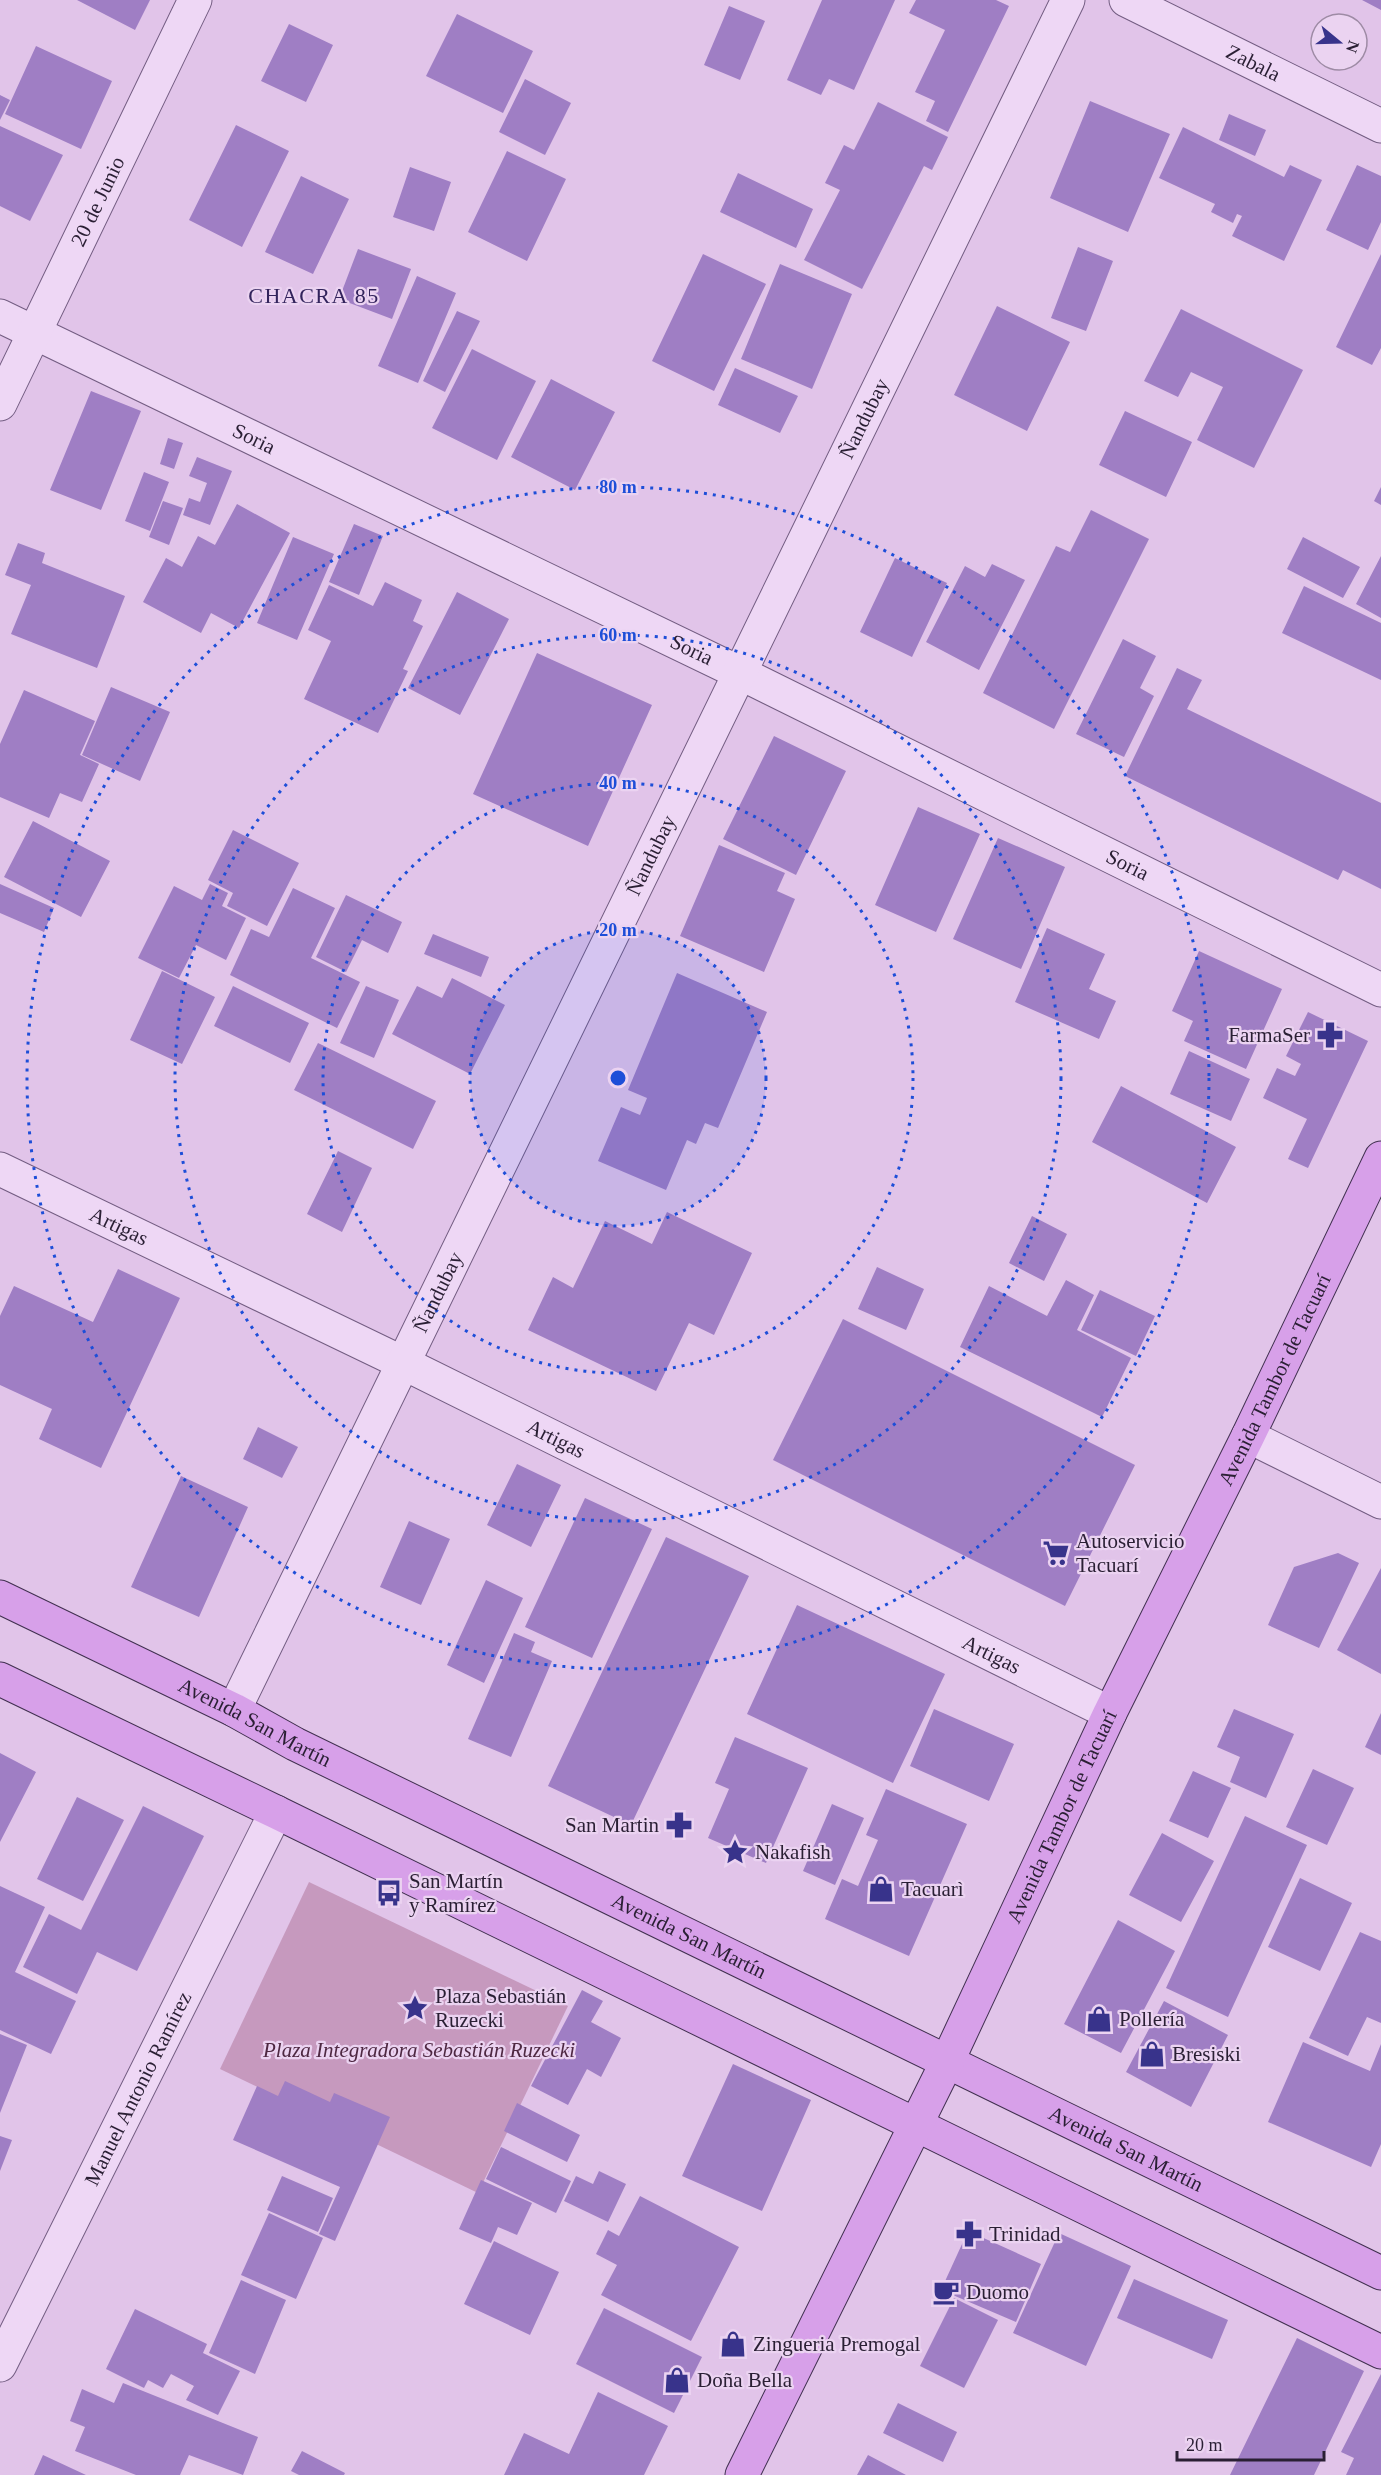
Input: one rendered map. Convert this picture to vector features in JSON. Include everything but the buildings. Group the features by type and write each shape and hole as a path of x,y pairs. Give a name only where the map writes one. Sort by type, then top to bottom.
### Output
{"main road":[{"name":"Avenida Tambor de Tacuarí","path":"742,2475 916,2126 1110,1713 1248,1436 1381,1158"},
{"name":"Avenida San Martín","path":"0,1597 234,1710 295,1744 1381,2273"},
{"path":"0,1679 1381,2352"}],"street":[{"name":"20 de Junio","path":"0,404 195,0"},
{"name":"Ñandubay","path":"234,1710 1068,0"},
{"name":"Zabala","path":"1126,0 1381,126"},
{"name":"Soria","path":"0,316 740,673 1381,990"},
{"name":"Artigas","path":"0,1169 403,1363 1110,1713"},
{"path":"1248,1436 1381,1502"},
{"name":"Manuel Antonio Ramírez","path":"0,2365 276,1812"}],"green space":[{"name":"Plaza Integradora Sebastián Ruzecki","path":"309,1882 568,2006 478,2193 220,2069"}],"place":[{"name":"FarmaSer","path":"1330,1035"},
{"name":"Autoservicio Tacuarí","path":"1056,1553"},
{"name":"San Martin","path":"679,1825"},
{"name":"Nakafish","path":"735,1852"},
{"name":"Tacuarì","path":"881,1889"},
{"name":"San Martín y Ramírez","path":"389,1893"},
{"name":"Plaza Sebastián Ruzecki","path":"415,2008"},
{"name":"Pollería","path":"1099,2019"},
{"name":"Bresiski","path":"1152,2054"},
{"name":"Trinidad","path":"969,2234"},
{"name":"Duomo","path":"946,2292"},
{"name":"Zingueria Premogal","path":"733,2344"},
{"name":"Doña Bella","path":"677,2380"}],"district":[{"name":"CHACRA 85","path":"314,295"}]}
